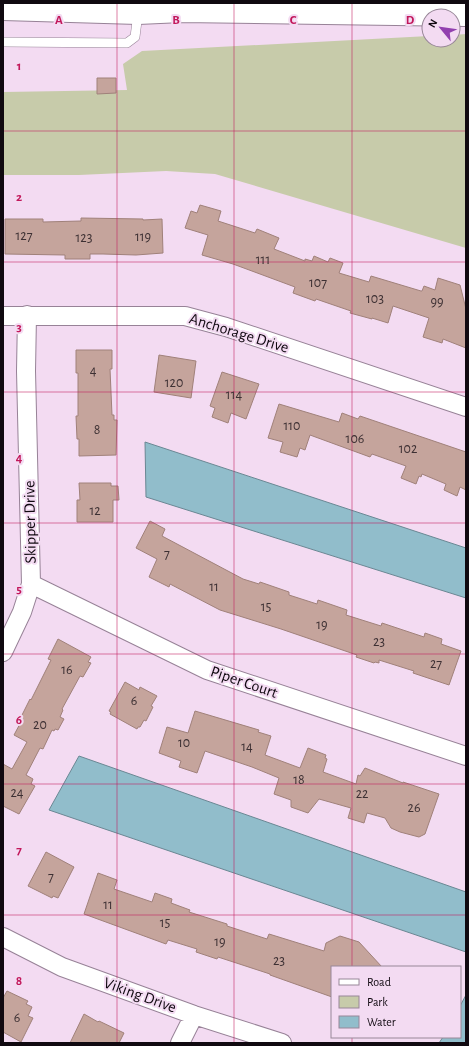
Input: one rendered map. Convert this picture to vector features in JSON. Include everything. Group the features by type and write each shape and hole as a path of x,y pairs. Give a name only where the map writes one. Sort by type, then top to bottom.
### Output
{"highway":[{"path":"182,11 209,3"},
{"path":"3,9 138,13 182,11 466,15"}],"street":[{"name":"Skipper Drive","path":"3,652 22,612 31,584 26,371 27,315"},
{"name":"Anchorage Drive","path":"3,316 185,316 226,327 466,407"},
{"name":"Piper Court","path":"31,584 207,670 466,756"},
{"name":"Viking Drive","path":"3,937 62,967 194,1015 282,1043"},
{"path":"180,1043 194,1015"}],"lane":[{"path":"3,42 127,43 135,37 138,13"}],"green space":[{"path":"461,34 466,34 466,248 215,174 166,171 79,175 3,175 3,92 127,90 123,64 142,51 421,36 421,48 461,48"}],"water":[{"path":"145,442 466,548 466,598 146,497"},
{"path":"79,756 466,892 466,952 49,810"},
{"path":"466,995 466,1043 439,1043 442,1038 461,1038 461,1004"}],"building":[{"path":"97,78 116,78 116,93 97,94"},
{"path":"200,205 221,211 218,221 255,233 257,229 279,238 274,249 305,261 305,259 312,261 314,256 328,262 330,258 343,263 339,273 369,282 371,276 421,291 424,286 435,290 438,278 460,285 466,309 466,348 443,339 442,343 423,337 429,318 393,306 388,323 350,313 351,311 293,293 295,287 233,264 202,255 208,235 185,228 191,211 197,213"},
{"path":"81,218 143,220 162,219 163,253 136,255 90,254 90,259 65,259 65,255 5,254 5,219 43,219 43,222 81,221"},
{"path":"76,350 112,350 112,369 110,369 112,415 114,415 114,420 117,420 116,455 79,456 79,439 77,439 76,416 78,416 78,373 76,373"},
{"path":"159,355 196,361 191,398 154,392"},
{"path":"222,372 259,384 246,419 231,413 228,423 212,417 215,408 210,406"},
{"path":"279,404 339,422 342,413 358,419 360,416 466,452 466,490 460,487 457,496 444,490 446,484 422,474 421,477 419,476 416,484 401,478 406,466 372,454 370,457 310,435 305,450 300,448 297,457 280,452 283,442 268,438"},
{"path":"79,483 111,483 111,486 118,486 119,500 113,500 113,522 77,522 77,500 80,500"},
{"path":"150,521 165,529 162,536 243,579 259,584 260,582 289,592 289,595 317,604 318,600 347,610 346,615 381,626 382,623 424,637 425,633 442,639 441,644 461,651 449,685 413,673 414,671 379,660 379,663 374,663 356,657 357,655 220,610 170,584 169,587 149,577 157,559 136,548"},
{"path":"58,639 91,657 88,662 91,663 83,677 80,676 62,709 63,710 60,717 64,719 58,730 52,730 43,749 40,748 26,775 33,779 31,784 35,786 19,814 3,806 3,764 12,769 27,742 14,735 22,720 20,719 51,660 48,659"},
{"path":"125,682 139,690 140,687 157,696 151,706 153,707 146,721 144,720 137,729 110,714 111,712 109,711"},
{"path":"195,711 259,730 258,732 271,736 265,755 300,768 308,748 326,755 325,758 327,759 323,772 356,784 358,775 360,776 365,768 403,783 439,794 425,834 419,837 400,832 391,828 385,818 367,813 364,823 348,818 351,808 319,799 308,813 291,807 291,800 274,794 279,778 205,751 197,773 179,767 181,761 159,753 167,727 188,733"},
{"path":"46,852 74,867 58,898 53,896 52,898 28,886"},
{"path":"98,873 117,880 114,889 152,902 155,893 172,899 171,903 190,910 189,912 267,939 269,934 324,951 326,943 340,936 359,942 381,966 331,966 331,997 270,974 218,957 217,959 196,952 197,949 168,940 166,944 84,914"},
{"path":"7,991 28,1001 26,1004 32,1007 28,1016 33,1018 21,1042 3,1032 3,998"},
{"path":"84,1014 98,1022 99,1021 124,1033 119,1043 70,1043"}]}
